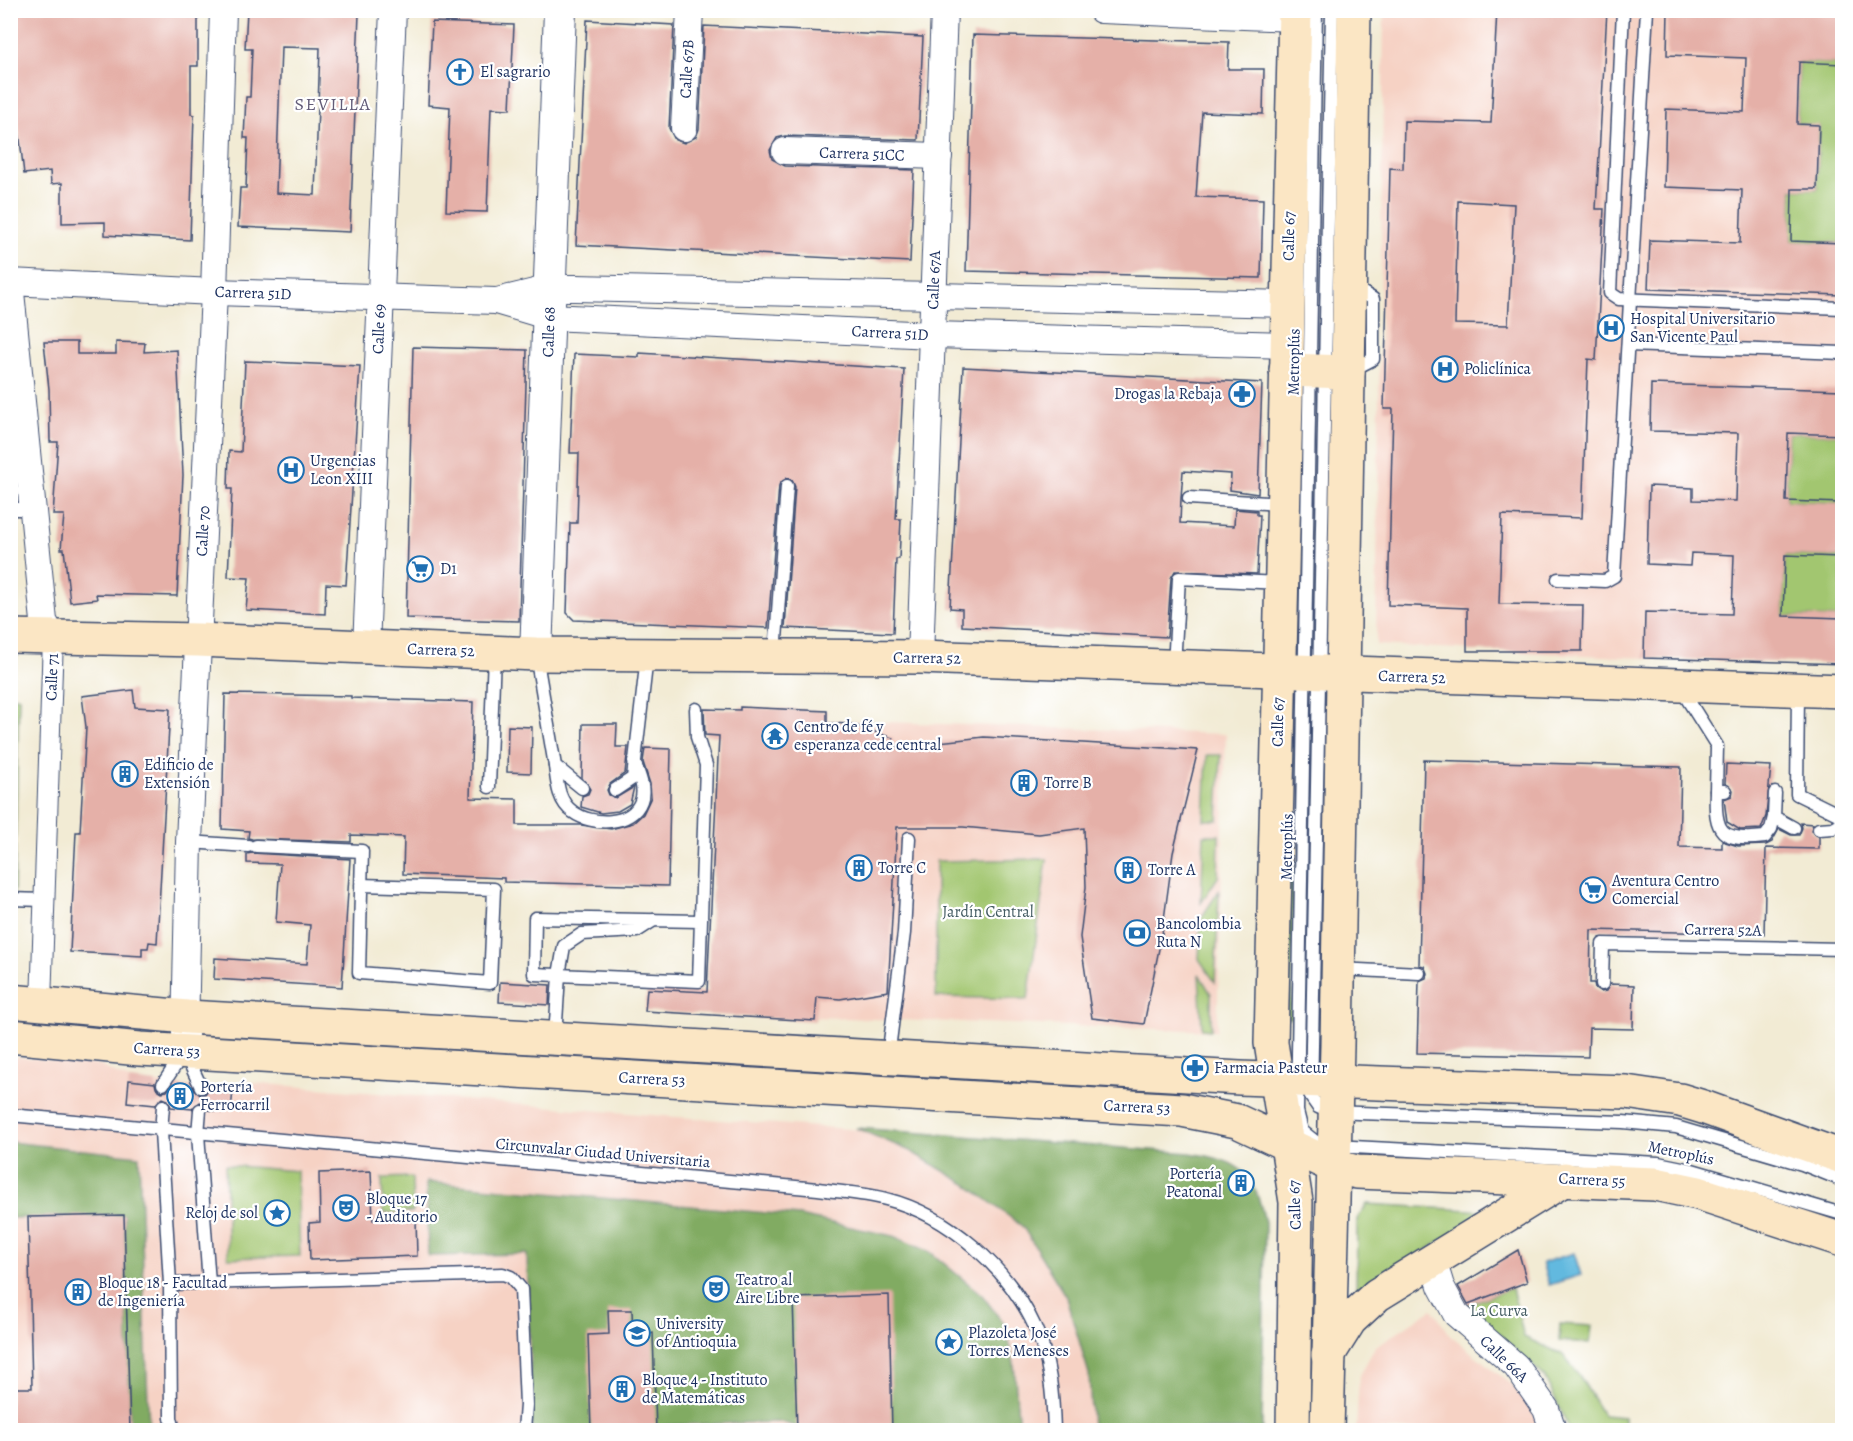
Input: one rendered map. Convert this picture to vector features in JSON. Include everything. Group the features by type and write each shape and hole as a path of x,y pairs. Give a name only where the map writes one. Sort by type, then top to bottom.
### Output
{"main road":[{"name":"Calle 67","path":"1327,1431 1333,1156 1311,1087 1271,1044 1312,673 1282,583 1283,504 1311,366 1349,284 1354,10"},
{"name":"Calle 67","path":"1293,1431 1296,1212 1288,1145 1311,1087 1338,969 1312,673 1311,366 1288,304 1302,13"},
{"name":"Carrera 52","path":"10,636 198,640 536,654 920,657 1842,691"},
{"name":"Carrera 53","path":"26,1002 187,1017 888,1058 1311,1087"},
{"name":"Carrera 53","path":"10,1036 184,1052 1182,1110 1237,1121 1288,1145 1333,1156"},
{"path":"1311,1087 1593,1090 1656,1096 1703,1107 1842,1157"},
{"name":"Carrera 55","path":"1333,1156 1375,1174 1565,1179 1646,1184 1680,1189 1842,1240"},
{"path":"1328,1355 1339,1333 1363,1307 1393,1284 1565,1179"}],"street":[{"name":"Calle 70","path":"184,1052 187,1017 189,842 214,292 223,10"},
{"name":"Calle 69","path":"366,647 393,10"},
{"name":"Calle 68","path":"536,654 560,10"},
{"name":"Calle 67B","path":"684,128 690,10"},
{"name":"Calle 67A","path":"920,657 944,10"},
{"path":"1101,10 1302,13"},
{"name":"Carrera 51CC","path":"785,151 939,156"},
{"name":"Carrera 51D","path":"10,282 214,292 550,302 934,296 1288,304"},
{"name":"Calle 71","path":"10,282 22,509 44,621 54,638 44,900 26,1002"},
{"name":"Carrera 51D","path":"550,302 1311,366"},
{"name":"Calle 66A","path":"1433,1260 1441,1286 1456,1314 1516,1366 1546,1409 1553,1431"}],"lane":[{"name":"Metroplús","path":"1311,366 1332,10"},
{"path":"1623,10 1609,288 1614,297 1842,308"},
{"path":"1558,579 1605,581 1614,576 1647,10"},
{"name":"Metroplús","path":"1302,13 1311,366"},
{"path":"1628,345 1842,353"},
{"path":"775,656 788,486"},
{"path":"1189,498 1283,504"},
{"path":"1174,667 1179,578 1282,583"},
{"path":"489,787 494,652"},
{"path":"536,654 557,790 571,812 586,819 610,822 633,814 641,801 643,786 634,761"},
{"path":"615,790 633,778 648,655"},
{"path":"1679,686 1717,746 1721,791 1715,819 1719,828 1734,836 1766,837 1774,817 1772,793 1797,794 1842,816"},
{"path":"1797,794 1798,690"},
{"path":"696,709 697,737 706,765 699,981 534,974 535,918 700,921"},
{"path":"555,766 582,788"},
{"path":"1774,817 1794,828"},
{"path":"1820,829 1833,828 1842,823"},
{"path":"888,1058 904,933 909,838"},
{"path":"189,842 362,851 361,885 359,973 490,983 494,889 361,885"},
{"path":"10,899 44,900"},
{"path":"555,1039 558,975 564,946 582,934 637,931 654,920"},
{"name":"Carrera 52A","path":"1602,984 1603,944 1842,949"},
{"path":"1338,969 1419,973"},
{"path":"163,1084 184,1052"},
{"path":"184,1052 201,1088"},
{"name":"Metroplús","path":"1842,1180 1802,1164 1676,1127 1311,1087 1298,1111 1302,1131 1333,1156 1658,1163 1692,1170 1842,1214"},
{"path":"163,1106 162,1131 170,1284 171,1418 174,1431"},
{"path":"200,1110 198,1134 209,1283"},
{"name":"Circunvalar Ciudad Universitaria","path":"10,1115 162,1131 818,1189 886,1198 931,1216 971,1243 1010,1287 1036,1328 1047,1365 1054,1431"},
{"path":"170,1284 503,1274 511,1277 521,1289 526,1405 524,1431"}],"shaded area":[{"name":"Hospital Universitario San Vicente Paul","path":"1384,11 1842,11 1842,664 1644,658 1376,645"},
{"path":"827,720 1226,734 1217,1031 816,1017"},
{"name":"University of Antioquia","path":"10,1056 99,1065 129,1080 233,1091 241,1082 677,1117 1190,1153 1231,1162 1242,1170 1257,1193 1265,1222 1262,1430 11,1430"},
{"path":"1432,1309 1452,1337 1511,1384 1529,1403 1541,1430 1356,1430 1359,1377 1375,1347"}],"green space":[{"path":"1799,62 1842,64 1842,243 1791,241 1792,189 1817,189 1819,126 1797,124"},
{"path":"1788,433 1842,435 1842,618 1783,616 1785,555 1839,557 1841,503 1786,501"},
{"path":"11,697 19,697 14,889 11,907"},
{"path":"1292,724 1297,724 1291,1018 1286,1018"},
{"path":"1325,725 1330,725 1324,1019 1319,1019"},
{"path":"1207,755 1221,755 1218,820 1204,820"},
{"path":"1204,835 1219,835 1218,877 1201,903"},
{"name":"Jardín Central","path":"1047,859 1028,999 936,997 936,861"},
{"path":"1219,891 1215,982 1199,959 1201,918"},
{"path":"1199,974 1211,994 1211,1030 1202,1029"},
{"path":"856,1128 1190,1153 1222,1160 1242,1171 1255,1190 1265,1222 1262,1430 1092,1430 1089,1374 1066,1297 1023,1227 966,1184 910,1151"},
{"path":"10,1142 139,1156 149,1430 130,1430 124,1215 11,1218"},
{"path":"225,1165 297,1171 300,1256 228,1258"},
{"path":"412,1177 413,1212 383,1213 382,1178"},
{"path":"426,1182 799,1216 893,1236 930,1252 982,1295 1004,1324 1014,1363 1019,1430 806,1430 782,1422 666,1425 642,1430 532,1430 527,1254 428,1256"},
{"path":"1367,1204 1488,1211 1356,1295 1357,1219"},
{"name":"La Curva","path":"1512,1288 1524,1337 1562,1354 1579,1375 1603,1415 1624,1417 1624,1430 1570,1430 1544,1376 1466,1305"},
{"path":"1560,1324 1592,1326 1590,1343 1559,1341"}],"water":[{"path":"1574,1253 1581,1275 1549,1285 1542,1263"}],"building":[{"path":"10,10 198,10 198,66 191,66 191,114 194,115 190,240 105,235 105,222 62,223 62,183 51,184 50,171 24,174 15,97"},
{"path":"247,10 359,14 350,232 238,227 240,188 246,188 248,138 244,138 246,97 250,97 252,49 245,49","holes":["281,47 320,48 315,195 276,193"]},
{"path":"1497,10 1607,10 1596,209 1604,209 1596,360 1588,359 1582,518 1502,515 1499,604 1583,605 1582,651 1467,651 1467,608 1388,605 1393,409 1384,409 1390,168 1403,169 1404,121 1491,123","holes":["1458,201 1514,204 1508,325 1455,324"]},
{"path":"1668,10 1842,11 1842,64 1799,62 1797,124 1819,125 1817,189 1792,189 1791,241 1842,243 1842,295 1648,289 1650,240 1740,243 1742,190 1664,187 1666,109 1744,112 1746,58 1667,55"},
{"path":"587,20 674,25 669,128 675,140 684,143 696,137 699,129 704,26 923,37 918,140 785,136 777,138 770,150 772,159 785,166 914,170 910,262 576,245"},
{"path":"432,22 514,25 510,109 491,108 487,212 446,211 450,107 428,105"},
{"path":"973,35 1229,42 1228,69 1264,69 1263,114 1202,112 1196,197 1263,199 1261,278 966,271"},
{"path":"44,342 77,342 77,354 116,354 116,342 145,343 144,352 177,350 183,475 177,596 96,594 97,599 70,602 64,549 61,549 64,515 53,515 58,442 50,442 49,389"},
{"path":"413,347 527,350 519,621 406,618"},
{"path":"639,353 904,369 896,519 901,519 899,559 896,559 893,633 785,628 795,487 792,480 787,478 779,485 768,628 574,620 567,613 570,523 577,523 579,453 570,453 574,354 639,357"},
{"name":"Urgencias Leon XIII","path":"245,361 360,366 346,585 326,584 325,614 246,610 249,578 228,577 232,489 228,489 229,451 241,452"},
{"path":"963,367 1262,383 1258,494 1230,490 1231,474 1183,471 1180,523 1234,526 1235,509 1257,511 1257,515 1260,515 1257,574 1175,571 1171,578 1167,637 962,626 962,609 950,608"},
{"path":"1651,384 1842,390 1842,435 1788,433 1786,501 1841,503 1840,557 1785,555 1783,616 1842,618 1842,664 1644,658 1645,612 1732,614 1734,555 1691,553 1690,566 1647,564 1649,486 1693,488 1693,500 1736,501 1738,433 1650,431"},
{"name":"Edificio de Extensión","path":"133,690 135,707 170,709 157,943 149,942 148,948 142,948 142,956 70,952 76,832 80,832 86,727 82,696"},
{"path":"225,694 351,696 351,698 473,702 470,798 517,799 517,825 581,825 611,829 633,823 643,814 651,797 650,784 643,762 645,748 671,749 668,886 504,882 504,878 403,874 404,837 351,835 351,842 252,839 248,838 249,831 222,829"},
{"path":"740,707 827,711 827,723 851,724 893,738 894,747 984,737 1198,750 1173,853 1162,934 1144,1024 1092,1018 1080,937 1086,887 1084,828 1039,834 963,827 897,827 888,991 840,999 817,997 815,1021 645,1011 647,989 707,992 719,736 705,735 704,709 740,710"},
{"path":"583,724 617,724 616,747 628,747 625,773 610,784 607,790 609,795 616,798 634,787 630,804 618,811 601,813 581,807 582,796 588,794 590,789 582,778"},
{"path":"508,726 532,727 531,773 507,772"},
{"name":"Aventura Centro Comercial","path":"1424,760 1681,767 1679,847 1722,848 1722,841 1738,846 1766,845 1772,842 1779,829 1791,835 1799,835 1802,828 1801,823 1813,824 1811,830 1819,837 1819,849 1766,848 1764,934 1591,930 1590,983 1594,983 1595,988 1601,992 1606,991 1610,984 1634,985 1633,1029 1589,1028 1588,1057 1417,1053 1419,981 1426,978 1427,973 1424,966 1419,965"},
{"path":"1726,764 1771,766 1766,816 1761,829 1740,830 1727,822 1724,799 1732,796 1733,790 1725,783"},
{"path":"247,854 350,859 342,987 214,979 215,958 307,964 310,925 276,922 280,864 247,863"},
{"path":"500,982 550,985 549,1005 499,1002"},
{"name":"Portería Ferrocarril","path":"129,1080 155,1083 156,1088 162,1092 167,1091 172,1085 192,1087 200,1095 205,1094 209,1088 233,1091 231,1109 224,1109 224,1112 208,1110 205,1104 200,1102 192,1109 171,1107 168,1100 163,1098 155,1105 127,1102"},
{"path":"371,1171 373,1220 416,1219 417,1256 310,1260 309,1223 320,1222 319,1173"},
{"name":"Bloque 18 - Facultad de Ingeniería","path":"124,1215 130,1431 10,1431 10,1388 32,1388 28,1217"},
{"path":"1518,1250 1527,1282 1468,1304 1458,1286"},
{"path":"889,1295 892,1431 797,1431 793,1298"},
{"name":"Bloque 4 - Instituto de Matemáticas","path":"608,1310 632,1310 633,1334 653,1333 656,1431 591,1431 588,1335 609,1334"}],"place":[{"name":"El sagrario","path":"460,72"},
{"name":"Hospital Universitario San Vicente Paul","path":"1611,328"},
{"name":"Policlínica","path":"1445,369"},
{"name":"Drogas la Rebaja","path":"1242,394"},
{"name":"Urgencias Leon XIII","path":"291,470"},
{"name":"D1","path":"420,569"},
{"name":"Centro de fé y esperanza cede central","path":"775,736"},
{"name":"Edificio de Extensión","path":"125,774"},
{"name":"Torre B","path":"1024,783"},
{"name":"Torre C","path":"859,868"},
{"name":"Torre A","path":"1128,870"},
{"name":"Aventura Centro Comercial","path":"1593,890"},
{"name":"Bancolombia Ruta N","path":"1137,933"},
{"name":"Farmacia Pasteur","path":"1195,1068"},
{"name":"Portería Ferrocarril","path":"180,1096"},
{"name":"Portería Peatonal","path":"1241,1183"},
{"name":"Bloque 17 - Auditorio","path":"346,1208"},
{"name":"Reloj de sol","path":"277,1213"},
{"name":"Teatro al Aire Libre","path":"716,1289"},
{"name":"Bloque 18 - Facultad de Ingeniería","path":"78,1292"},
{"name":"University of Antioquia","path":"637,1333"},
{"name":"Plazoleta José Torres Meneses","path":"949,1342"},
{"name":"Bloque 4 - Instituto de Matemáticas","path":"622,1389"}],"district":[{"name":"SEVILLA","path":"333,104"}]}
